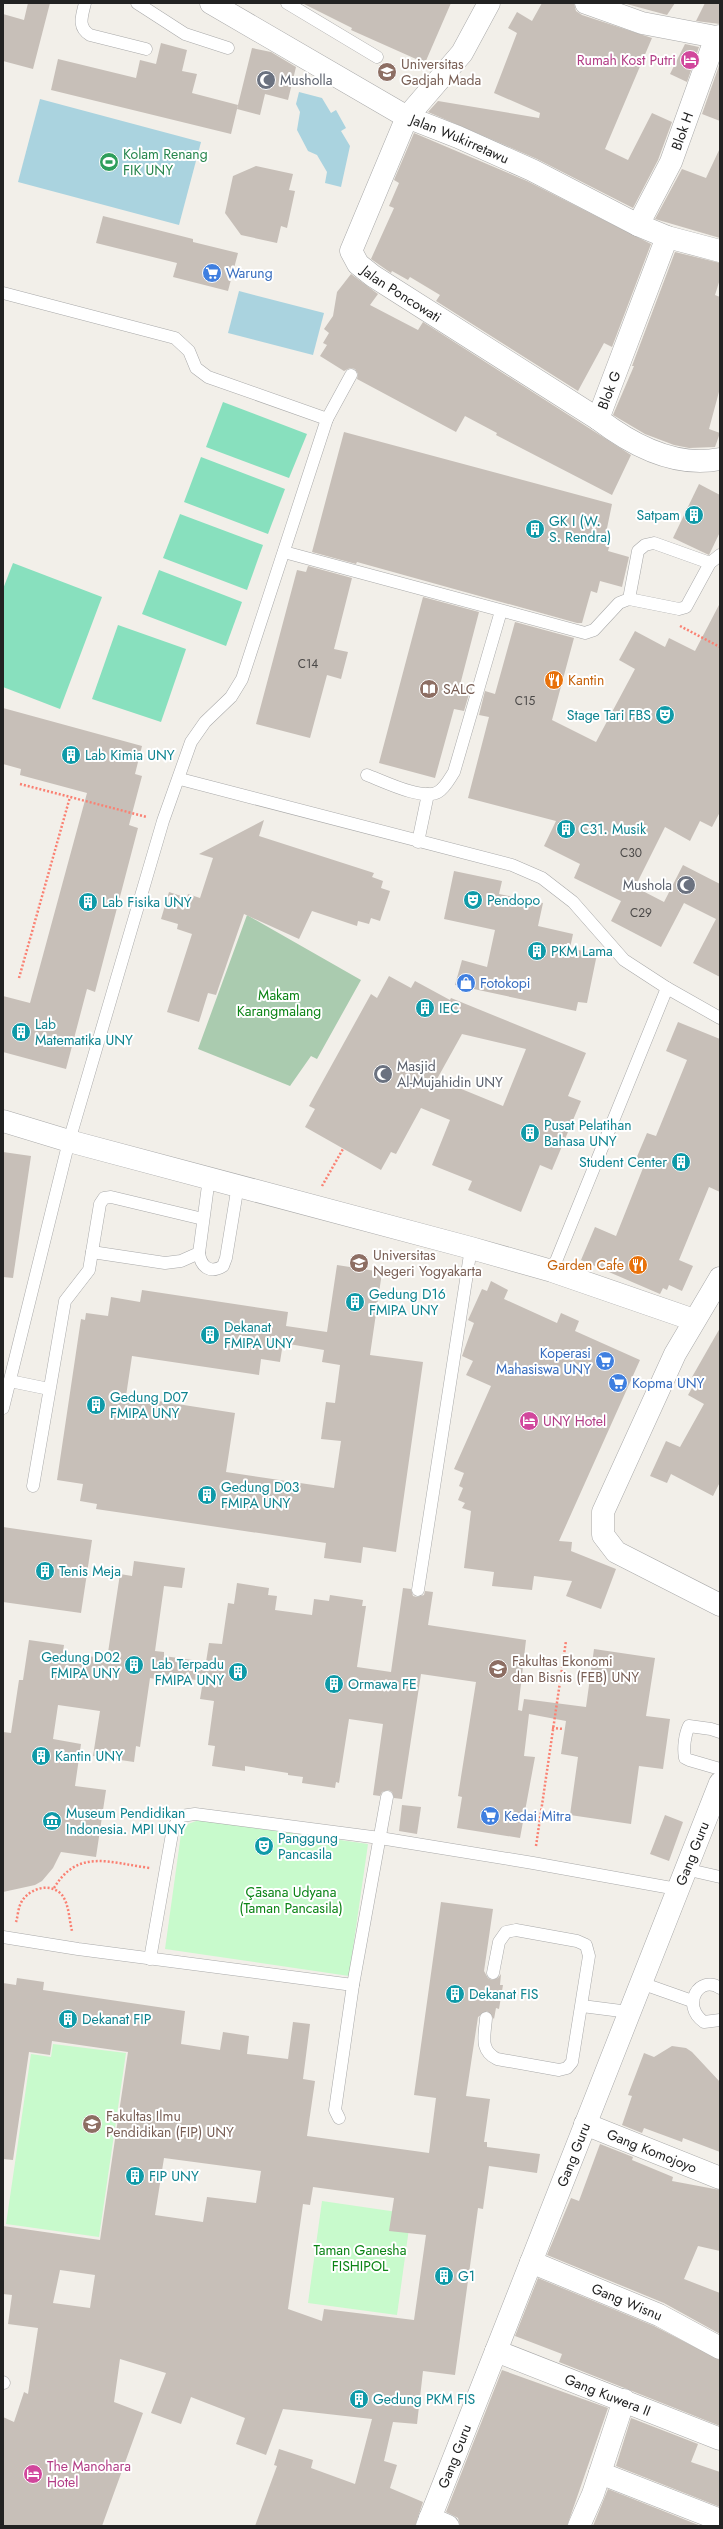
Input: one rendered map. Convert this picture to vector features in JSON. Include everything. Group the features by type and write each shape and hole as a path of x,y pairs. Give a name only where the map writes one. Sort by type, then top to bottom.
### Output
{"street":[{"name":"Jalan Wukirretawu","path":"211,3 408,118 458,137 532,170 638,225 667,237 720,252"},
{"name":"Jalan Poncowati","path":"489,3 462,53 408,118 351,251 354,258 373,276 598,419"},
{"path":"586,3 642,23 718,36"},
{"name":"Blok H","path":"638,225 671,162 718,36"},
{"name":"Blok G","path":"667,237 598,419 612,430 660,455 689,460 707,461 720,459"},
{"path":"3,1121 69,1141 471,1248 552,1272 694,1320"},
{"path":"720,1278 675,1354 603,1512 603,1536 616,1552 720,1605"},
{"name":"Gang Guru","path":"435,2524 496,2351 584,2124 718,1791"},
{"name":"Gang Komojoyo","path":"584,2124 720,2178"},
{"name":"Gang Wisnu","path":"531,2262 659,2315 720,2348"},
{"name":"Gang Kuwera II","path":"496,2351 720,2439"},
{"path":"579,2526 600,2473 624,2400"},
{"path":"600,2473 720,2520"}],"lane":[{"path":"85,3 81,23 84,30 90,35 146,49"},
{"path":"137,3 185,34 228,48"},
{"path":"287,3 377,57"},
{"path":"3,293 175,338 189,351 196,368 208,377 327,419"},
{"path":"3,1408 69,1141 163,821 180,779 191,742 205,722 231,697 242,679 327,419 350,375"},
{"path":"629,599 638,551 645,545 654,543 710,563"},
{"path":"284,552 585,633 594,630 619,603 629,599 679,609 686,607 691,601 710,563 720,555"},
{"path":"367,775 410,791 428,794 438,792 454,772 501,611"},
{"path":"180,779 418,842 512,865 542,878 573,902 624,960 667,988 720,1018"},
{"path":"418,842 428,794"},
{"path":"552,1272 667,988"},
{"path":"209,1178 199,1253 200,1261 204,1268 217,1270 223,1266 226,1258 238,1185"},
{"path":"33,1486 65,1301 88,1270 100,1204 104,1198 111,1197 203,1219"},
{"path":"418,1590 471,1248"},
{"path":"92,1252 165,1263 181,1261 199,1253"},
{"path":"10,1381 49,1389"},
{"path":"720,1732 711,1728 690,1726 687,1731 684,1754 685,1758 690,1760 720,1768"},
{"path":"339,2118 335,2110 354,1985 387,1797"},
{"path":"150,1959 173,1828 181,1816 195,1814 380,1838 534,1862 678,1889"},
{"path":"685,1870 720,1877"},
{"path":"486,2018 484,2045 488,2055 497,2059 559,2070 567,2068 572,2062 589,1956 586,1945 577,1941 516,1930 506,1932 499,1942 493,1973"},
{"path":"8,1938 150,1959 354,1985"},
{"path":"641,1983 692,2001"},
{"path":"720,1988 708,1985 700,1987 694,1994 692,2001 693,2010 704,2022 720,2020"},
{"path":"582,2006 629,2012"}],"path":[{"path":"679,609 677,619 679,626 720,647"},
{"path":"20,784 163,821"},
{"path":"19,978 70,797"},
{"path":"314,1206 318,1193 343,1149"},
{"path":"534,1862 552,1728 566,1641"},
{"path":"552,1728 564,1729"},
{"path":"54,1888 63,1873 89,1861 165,1870"},
{"path":"8,1938 21,1902 30,1892 42,1888 54,1888 62,1895 68,1908 78,1949"}],"green space":[{"path":"223,402 307,434 289,478 206,447"},
{"path":"201,457 285,489 268,534 184,502"},
{"path":"180,514 263,545 247,590 163,558"},
{"path":"13,563 102,597 60,709 3,687 3,589"},
{"path":"159,570 242,602 226,646 142,614"},
{"path":"118,625 186,649 161,722 92,699"},
{"name":"Makam Karangmalang","path":"247,915 361,980 317,1059 311,1056 290,1086 198,1049"},
{"name":"Çāsana Udyana (Taman Pancasila)","path":"199,1820 368,1844 349,1976 165,1949 181,1834 188,1824"},
{"path":"53,2044 126,2053 99,2237 6,2224 31,2054 51,2057"},
{"name":"Taman Ganesha FISHIPOL","path":"322,2201 411,2214 397,2315 308,2303"}],"water":[{"path":"299,92 322,98 331,113 336,110 346,128 341,131 350,146 341,187 325,183 327,172 317,155 308,151 297,130 300,112 296,104"},
{"name":"Kolam Renang FIK UNY","path":"40,99 201,142 179,225 18,182"},
{"path":"239,291 324,313 313,355 228,333"}],"building":[{"path":"28,3 50,3 33,69 3,61 3,14 24,20"},
{"path":"302,3 451,3 425,63 351,30 352,28"},
{"path":"542,3 574,3 576,11 582,15 652,38 605,149 628,160 652,113 672,122 658,160 633,208 537,159 428,112 438,101 539,118 540,113 494,93 517,33 508,28 517,12 532,21"},
{"path":"623,3 675,3 667,15"},
{"path":"705,3 720,3 720,24 696,21"},
{"path":"161,43 187,50 182,71 197,74 192,93 238,105 231,134 51,90 58,59 136,78 140,60 156,64"},
{"path":"685,44 699,47 687,82 670,74"},
{"path":"252,48 271,52 296,67 288,100 265,94 260,115 237,109"},
{"path":"720,63 720,121 702,114"},
{"path":"414,133 527,181 651,244 612,347 604,343 578,391 436,301 440,295 410,277 408,280 392,271 391,273 371,259 394,208 389,206 399,183 394,180"},
{"path":"720,148 720,238 655,219 682,169 706,178"},
{"path":"256,166 293,174 289,190 295,191 287,228 281,226 277,243 241,235 225,213 233,176"},
{"path":"103,216 193,239 193,242 238,253 228,291 173,277 177,263 96,243"},
{"path":"675,252 720,263 720,279 715,295 720,297 720,388 709,429 720,433 715,447 689,448 674,445 645,434 613,415 634,366 632,366"},
{"path":"351,274 378,294 370,305 418,330 423,322 631,455 612,495 496,435 497,433 465,416 456,432 357,379 358,374 355,369 350,368 344,371 320,356 327,345 323,343 329,333 324,329 333,316 337,292"},
{"name":"GK I (W. S. Rendra)","path":"344,432 612,504 605,538 611,540 608,551 629,557 622,587 600,581 597,593 591,591 582,623 577,623 357,562 356,564 312,552"},
{"path":"699,484 720,495 720,532 709,555 673,538"},
{"path":"308,566 352,578 334,649 348,652 341,679 327,675 310,738 256,724 297,570 306,572"},
{"path":"423,597 479,612 460,685 471,687 464,711 454,709 435,778 379,763"},
{"path":"720,603 720,812 712,827 700,821 690,841 665,827 635,887 664,902 683,865 720,884 720,977 693,963 716,919 684,903 661,947 611,921 621,901 574,878 580,864 544,846 556,821 468,798 489,717 479,715 485,691 495,694 515,622 574,638 552,720 596,742 635,669 619,660 635,631 665,647 669,638 695,651"},
{"path":"3,708 142,746 135,774 142,776 129,825 138,828 95,992 87,989 66,1069 3,1052 3,996 30,1003 87,793 20,775 21,769 3,764"},
{"path":"264,820 259,836 374,873 372,877 383,881 381,888 390,891 380,921 371,918 369,924 358,921 357,926 312,911 299,939 244,914 216,995 208,993 199,1022 167,1012 192,934 177,929 178,924 161,919 169,892 187,898 188,894 200,898 213,858 199,854"},
{"name":"PKM Lama","path":"454,871 502,881 499,894 543,903 538,926 573,934 570,948 597,954 587,1003 578,1002 576,1011 455,985 462,960 487,967 495,930 444,919"},
{"path":"389,976 411,988 415,981 450,1000 451,998 586,1053 568,1096 581,1101 552,1170 540,1165 521,1212 468,1190 472,1181 432,1165 450,1120 421,1108 396,1154 391,1152 381,1170 305,1127 315,1109 309,1106 371,994 377,998","holes":["462,1034 526,1049 503,1106 437,1079"]},
{"path":"678,1022 720,1039 720,1192 709,1187 679,1260 693,1266 682,1291 669,1285 667,1290 663,1288 660,1294 581,1260 595,1227 616,1236 645,1163 636,1159 647,1133 656,1136 687,1060 666,1051"},
{"path":"3,1152 31,1156 13,1278 3,1277"},
{"path":"337,1265 382,1272 370,1355 423,1362 396,1552 363,1547 361,1563 324,1558 326,1543 96,1509 97,1504 80,1501 83,1484 57,1480 81,1319 85,1320 86,1313 108,1316 111,1297 140,1302 142,1290 288,1312 286,1326 327,1332","holes":["283,1343 324,1350 322,1362 340,1365 335,1403 326,1402 321,1439 341,1441 334,1488 226,1472 235,1413 126,1396 132,1356 259,1375 261,1359 280,1362"]},
{"path":"491,1281 508,1290 504,1299 557,1323 561,1313 579,1321 575,1331 640,1360 559,1541 572,1542 571,1551 616,1569 601,1609 566,1596 572,1581 534,1576 532,1590 492,1586 494,1572 464,1568 471,1511 462,1508 465,1503 458,1500 463,1488 459,1486 464,1473 454,1469 491,1386 466,1375 473,1361 462,1356 474,1323 468,1320 482,1289 487,1291"},
{"path":"720,1328 720,1482 713,1496 671,1474 667,1483 650,1476 666,1441 680,1447 704,1404 688,1395 697,1379 692,1377"},
{"name":"Tenis Meja","path":"3,1527 92,1540 81,1613 3,1602"},
{"path":"134,1561 185,1568 182,1588 164,1586 155,1651 164,1652 164,1656 206,1662 209,1643 222,1644 228,1603 234,1604 237,1583 269,1588 268,1595 277,1596 275,1610 312,1615 314,1599 329,1601 330,1595 363,1600 362,1606 366,1606 357,1667 391,1672 403,1588 411,1589 413,1596 417,1597 424,1595 425,1591 433,1592 428,1625 526,1640 518,1710 522,1711 524,1699 586,1707 594,1649 655,1658 646,1716 670,1719 663,1769 639,1766 631,1824 570,1815 578,1757 561,1754 566,1721 529,1714 524,1756 535,1757 520,1838 457,1828 462,1797 458,1796 476,1682 421,1674 402,1799 394,1798 392,1792 388,1790 382,1792 380,1796 373,1795 383,1724 349,1719 339,1783 336,1782 335,1788 302,1783 303,1777 288,1775 288,1773 245,1766 245,1771 212,1766 215,1746 208,1745 214,1701 200,1699 203,1681 161,1675 160,1680 150,1678 140,1747 136,1746 134,1762 93,1756 100,1711 58,1705 53,1739 81,1744 75,1786 106,1790 96,1857 61,1852 53,1868 42,1881 35,1885 3,1892 3,1732 11,1733 19,1680 23,1680 29,1640 64,1645 63,1652 107,1659 120,1574 132,1576"},
{"path":"402,1805 421,1807 417,1834 399,1831"},
{"path":"665,1815 683,1822 669,1861 650,1854"},
{"path":"441,1902 493,1909 484,1971 488,1978 492,1980 498,1978 501,1974 500,1985 503,1985 499,2009 496,2008 494,2019 487,2011 478,2017 466,2096 490,2099 484,2142 487,2142 487,2147 540,2154 537,2173 489,2166 483,2209 478,2208 455,2375 423,2371 417,2424 393,2422 384,2461 397,2465 390,2488 423,2502 415,2526 255,2526 277,2466 274,2465 279,2449 313,2460 311,2468 355,2484 372,2419 283,2409 266,2455 236,2444 245,2418 191,2397 181,2424 151,2413 166,2373 120,2359 114,2402 143,2413 102,2526 3,2526 3,2417 14,2422 24,2392 28,2394 38,2328 8,2324 12,2295 3,2294 3,2226 100,2240 128,2052 52,2041 50,2055 29,2052 13,2160 3,2159 3,1983 16,1985 17,1978 44,1982 43,1990 185,2011 181,2044 220,2050 223,2032 249,2036 247,2054 288,2059 293,2022 310,2024 303,2079 315,2081 307,2136 429,2153 436,2098 414,2095","holes":["164,2158 261,2171 256,2203 207,2197 203,2222 155,2215","313,2187 394,2198 389,2231 426,2235 414,2320 324,2309 322,2321 288,2309 303,2204 310,2205","60,2270 95,2275 90,2308 53,2303"]},
{"path":"672,2046 686,2048 692,2052 720,2082 720,2152 683,2138 682,2142 644,2128 642,2133 622,2125 632,2096 628,2095 644,2053 654,2057"},
{"path":"600,2144 633,2157 632,2160 673,2177 672,2181 720,2190 720,2251 698,2246 684,2279 720,2293 720,2334 664,2303 547,2255 571,2198 579,2201"},
{"path":"538,2278 654,2326 720,2360 720,2426 559,2362 562,2354 515,2336"},
{"path":"502,2370 608,2408 567,2526 460,2526 458,2518 446,2512"},
{"path":"631,2418 698,2444 691,2462 720,2472 720,2507 616,2466"},
{"path":"608,2489 701,2526 593,2526"}],"place":[{"name":"Rumah Kost Putri","path":"690,60"},
{"name":"Universitas Gadjah Mada","path":"387,72"},
{"name":"Musholla","path":"266,80"},
{"name":"Kolam Renang FIK UNY","path":"109,162"},
{"name":"Warung","path":"212,273"},
{"name":"Satpam","path":"694,515"},
{"name":"GK I (W. S. Rendra)","path":"535,529"},
{"name":"Kantin","path":"554,680"},
{"name":"SALC","path":"429,689"},
{"name":"Stage Tari FBS","path":"665,715"},
{"name":"Lab Kimia UNY","path":"71,755"},
{"name":"C31. Musik","path":"566,829"},
{"name":"Mushola","path":"686,885"},
{"name":"Pendopo","path":"473,900"},
{"name":"Lab Fisika UNY","path":"88,902"},
{"name":"PKM Lama","path":"537,951"},
{"name":"Fotokopi","path":"466,983"},
{"name":"IEC","path":"425,1008"},
{"name":"Lab Matematika UNY","path":"21,1032"},
{"name":"Masjid Al-Mujahidin UNY","path":"383,1074"},
{"name":"Pusat Pelatihan Bahasa UNY","path":"530,1133"},
{"name":"Student Center","path":"681,1162"},
{"name":"Universitas Negeri Yogyakarta","path":"359,1263"},
{"name":"Garden Cafe","path":"638,1265"},
{"name":"Gedung D16 FMIPA UNY","path":"355,1302"},
{"name":"Dekanat FMIPA UNY","path":"210,1335"},
{"name":"Koperasi Mahasiswa UNY","path":"605,1361"},
{"name":"Kopma UNY","path":"618,1383"},
{"name":"Gedung D07 FMIPA UNY","path":"96,1405"},
{"name":"UNY Hotel","path":"529,1421"},
{"name":"Gedung D03 FMIPA UNY","path":"207,1495"},
{"name":"Tenis Meja","path":"45,1571"},
{"name":"Gedung D02 FMIPA UNY","path":"134,1665"},
{"name":"Fakultas Ekonomi dan Bisnis (FEB) UNY","path":"498,1669"},
{"name":"Lab Terpadu FMIPA UNY","path":"238,1672"},
{"name":"Ormawa FE","path":"334,1684"},
{"name":"Kantin UNY","path":"41,1756"},
{"name":"Kedai Mitra","path":"490,1816"},
{"name":"Museum Pendidikan Indonesia. MPI UNY","path":"52,1821"},
{"name":"Panggung Pancasila","path":"264,1846"},
{"name":"Dekanat FIS","path":"455,1994"},
{"name":"Dekanat FIP","path":"68,2019"},
{"name":"Fakultas Ilmu Pendidikan (FIP) UNY","path":"92,2124"},
{"name":"FIP UNY","path":"135,2176"},
{"name":"G1","path":"444,2276"},
{"name":"Gedung PKM FIS","path":"359,2399"},
{"name":"The Manohara Hotel","path":"33,2474"}]}
